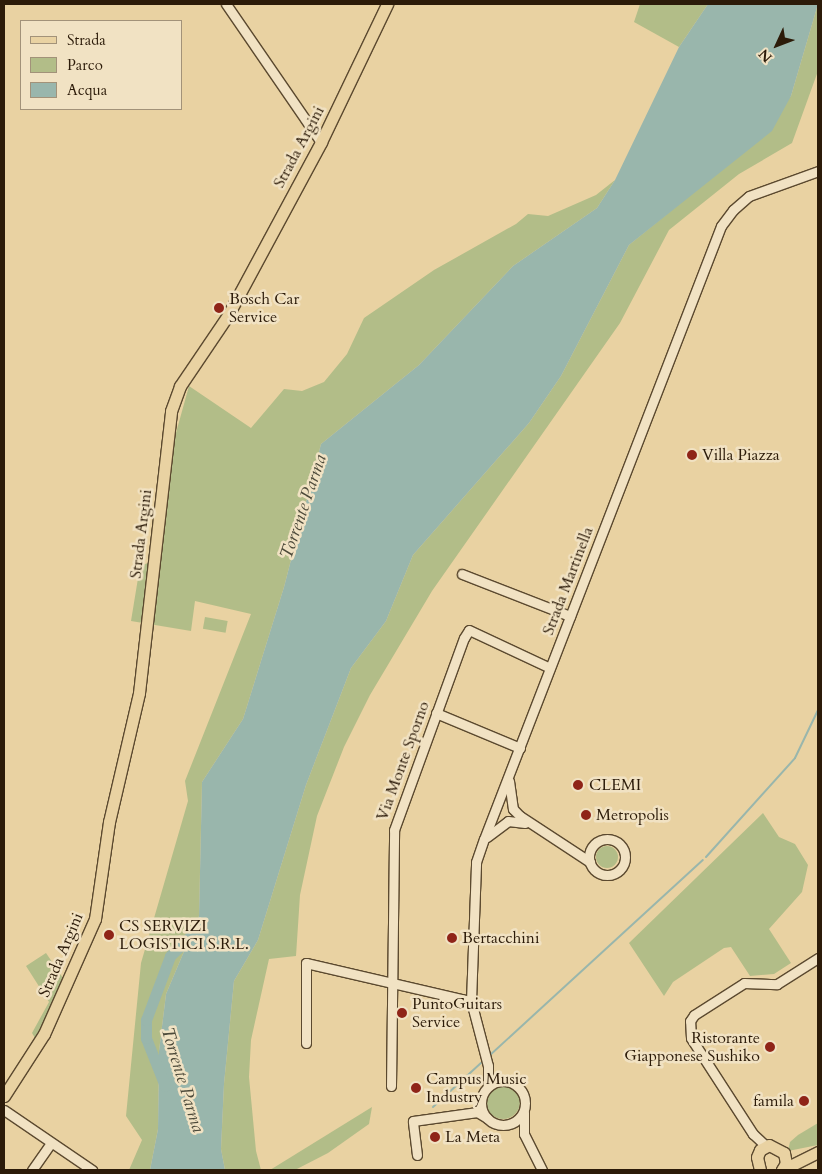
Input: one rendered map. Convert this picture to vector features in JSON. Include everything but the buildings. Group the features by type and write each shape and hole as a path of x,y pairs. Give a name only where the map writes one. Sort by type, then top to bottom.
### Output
{"main road":[{"name":"Strada Argini","path":"4,1096 44,1034 95,919 108,827 139,693 171,411 180,386 228,315 320,142 387,4"},
{"path":"758,1160 780,1148 783,1166 818,1152"}],"street":[{"path":"226,4 320,142"},
{"name":"Strada Martinella","path":"488,1086 488,1066 471,1001 476,862 721,226 741,202 762,189 818,171"},
{"path":"462,574 570,616"},
{"name":"Via Monte Sporno","path":"391,1086 394,984 394,830 436,713 469,630 550,668"},
{"path":"436,713 520,748"},
{"path":"508,778 513,809 528,824 590,862 597,872 608,875 618,871 626,859 623,848 612,839 601,840 592,848 577,854"},
{"path":"496,808 513,809"},
{"path":"496,808 508,821 528,824"},
{"path":"484,840 508,821"},
{"path":"590,862 592,848"},
{"path":"758,1160 753,1134 691,1038 690,1021 694,1015 744,983 777,984 818,958"},
{"path":"306,1043 306,963 471,1001"},
{"path":"488,1066 504,1080 522,1090 524,1134 542,1170"},
{"path":"460,1114 474,1107 488,1086 504,1080"},
{"path":"482,1095 481,1108 487,1118"},
{"path":"4,1110 92,1170"},
{"path":"417,1155 413,1121 477,1112 498,1124 509,1124 524,1134"},
{"path":"509,1124 524,1112"},
{"path":"32,1170 51,1142"}],"green space":[{"path":"640,4 708,4 679,47 634,22"},
{"path":"818,4 818,71 792,143 739,174 669,230 620,323 432,591 370,695 344,747 317,816 300,895 296,956 269,959 251,1040 249,1077 256,1151 261,1170 225,1170 221,1149 224,1084 234,981 258,940 306,785 351,668 386,621 413,555 529,423 561,376 629,245 726,166 791,96"},
{"path":"615,180 597,208 513,266 419,365 321,444 284,587 243,719 202,782 199,916 166,994 159,1051 158,1129 150,1170 129,1170 142,1140 126,1116 141,963 188,801 185,781 251,614 195,601 191,631 131,621 140,566 161,558 174,440 189,386 251,428 284,389 302,391 324,382 347,354 364,318 434,270 516,224 528,214 548,216 596,195"},
{"path":"205,617 228,621 226,633 203,629"},
{"path":"763,813 779,837 795,844 808,865 802,892 769,929 791,963 774,974 750,976 731,947 724,948 673,982 664,996 629,943"},
{"path":"607,846 615,849 618,857 615,865 607,868 599,865 596,857 599,849"},
{"path":"46,953 65,981 35,1038 32,1033 49,1002 26,966"},
{"path":"503,1085 515,1090 520,1102 515,1114 503,1119 491,1114 486,1102 491,1090"},
{"path":"372,1107 369,1124 328,1153 295,1170 270,1170"},
{"path":"818,1123 818,1145 788,1151 790,1142"}],"water":[{"path":"708,4 818,4 791,96 772,131 629,245 561,376 529,423 413,555 386,621 351,668 306,785 258,940 234,981 224,1084 221,1149 225,1170 150,1170 158,1129 159,1051 166,994 199,916 202,782 243,719 284,587 321,444 419,365 513,266 597,208 615,180 679,47"}],"waterway":[{"path":"706,857 795,758 818,710"},
{"path":"489,1056 703,860"},
{"name":"Torrente Parma","path":"165,1086 146,1038 146,1020 170,956 203,924"},
{"path":"433,1107 481,1063"}],"place":[{"name":"Bosch Car Service","path":"219,308"},
{"name":"Villa Piazza","path":"692,455"},
{"name":"CLEMI","path":"578,785"},
{"name":"Metropolis","path":"586,815"},
{"name":"CS SERVIZI LOGISTICI S.R.L.","path":"109,935"},
{"name":"Bertacchini","path":"452,938"},
{"name":"PuntoGuitars Service","path":"402,1013"},
{"name":"Ristorante Giapponese Sushiko","path":"770,1047"},
{"name":"Campus Music Industry","path":"416,1088"},
{"name":"famila","path":"804,1101"},
{"name":"La Meta","path":"435,1137"}]}
